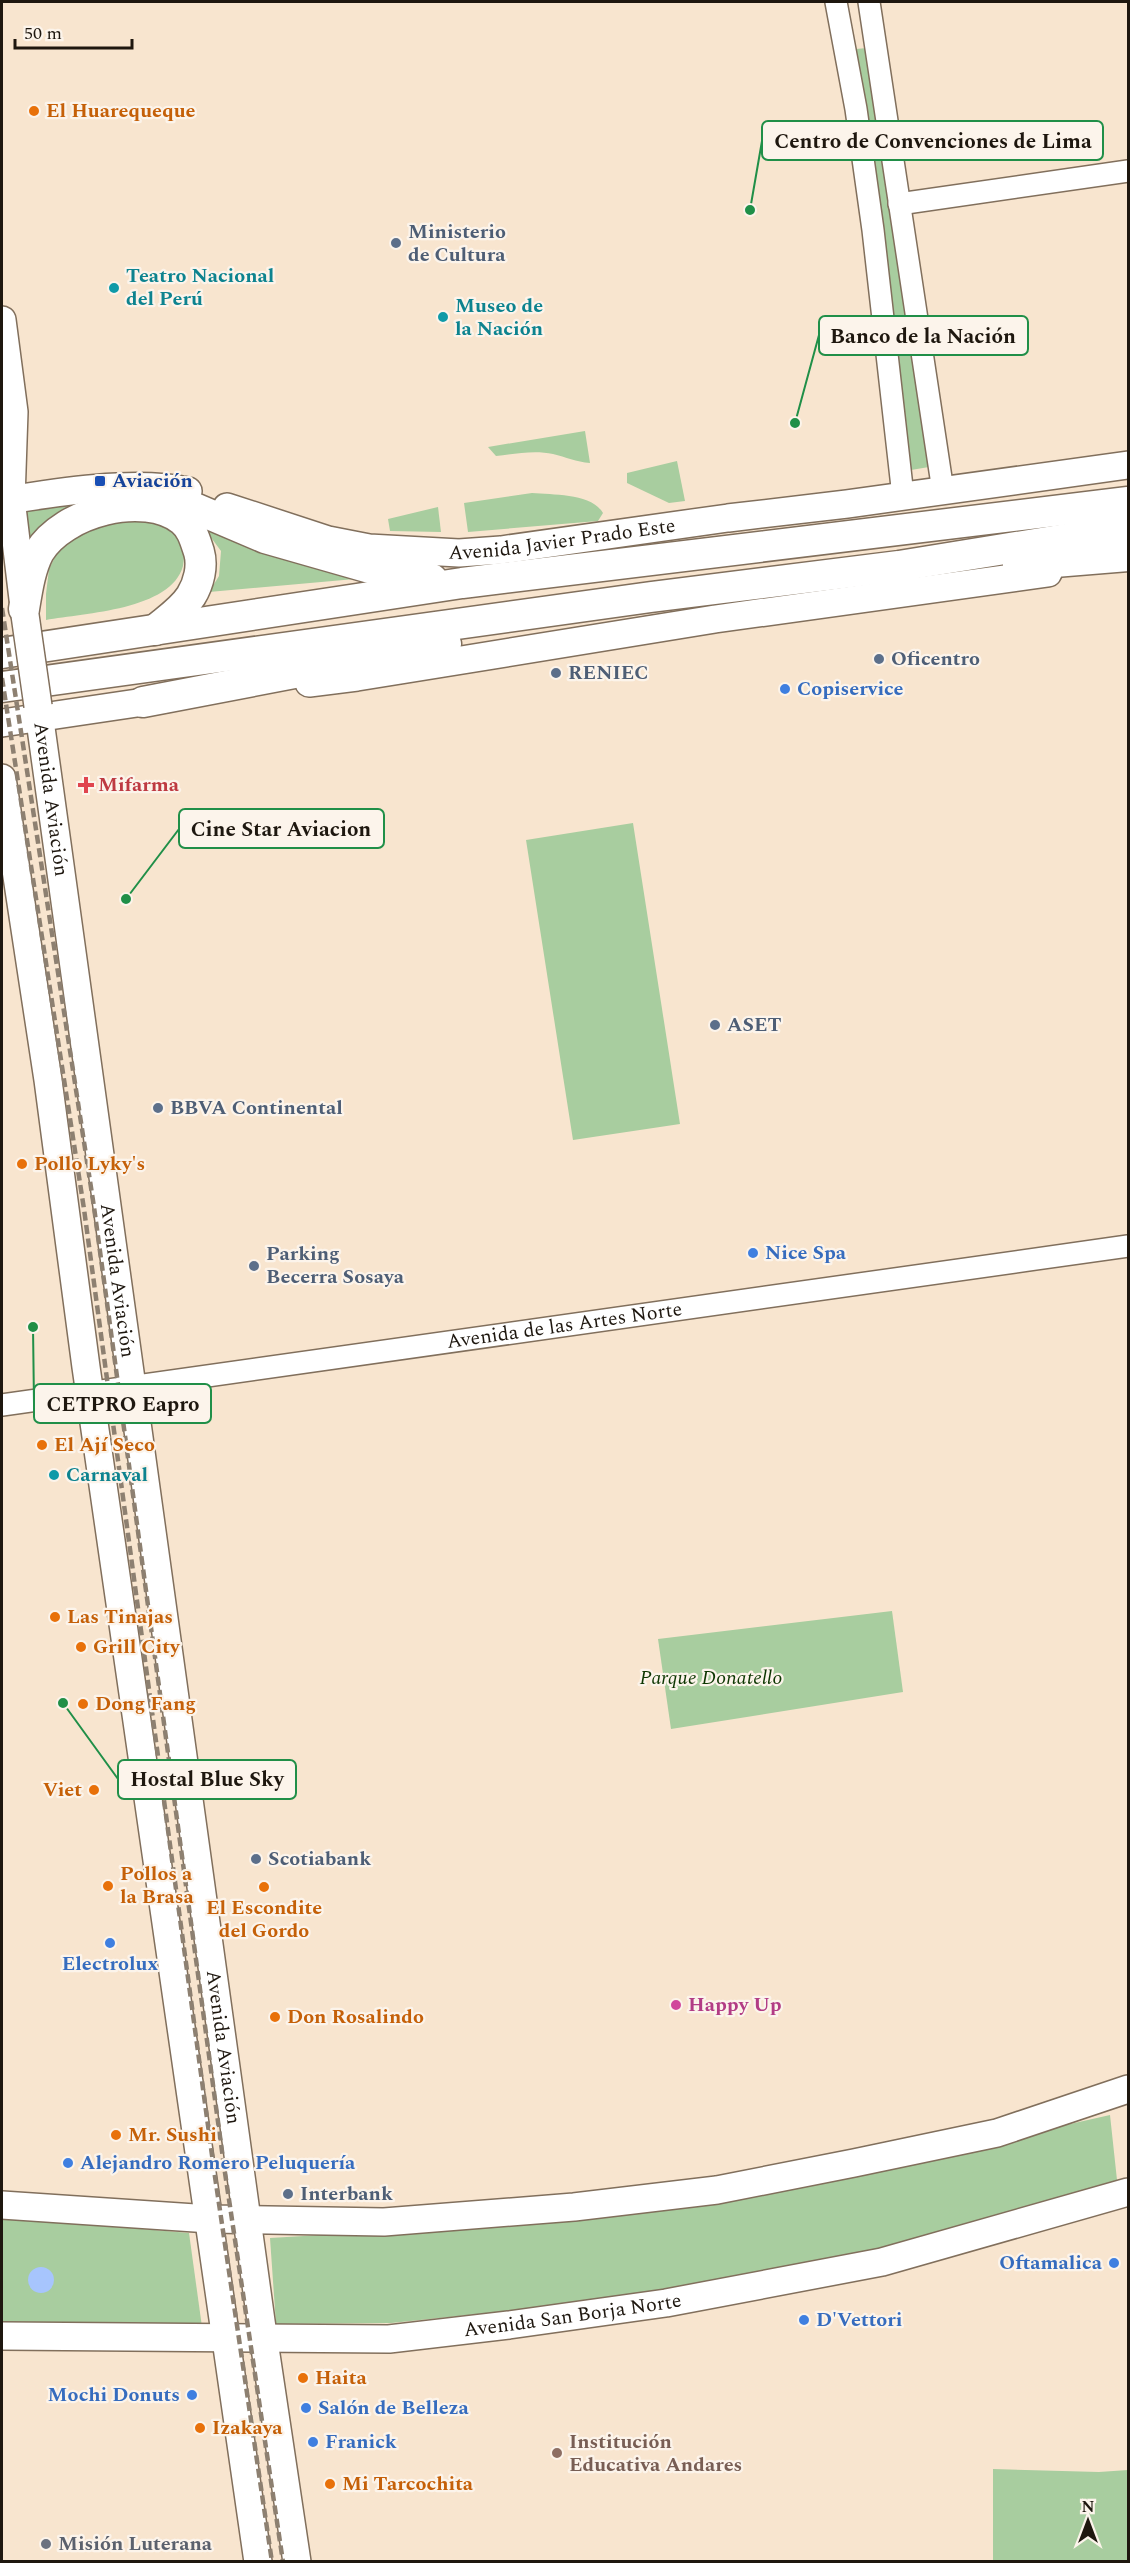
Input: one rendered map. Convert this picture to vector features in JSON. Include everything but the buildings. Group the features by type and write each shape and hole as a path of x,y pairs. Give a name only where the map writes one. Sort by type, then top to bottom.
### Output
{"highway":[{"path":"753,547 781,535 1128,481"},
{"path":"131,487 163,495 265,538 323,555 384,572 462,583"},
{"name":"Avenida Javier Prado Este","path":"2,653 462,583 1128,502"},
{"path":"24,612 28,586 39,552 65,526 86,514 113,508 153,508 174,515 190,529 200,556 201,568 198,582 189,599 155,630"},
{"path":"2,687 651,597 898,566 1128,529"},
{"path":"898,566 1022,565 1128,558"},
{"path":"143,702 601,615 651,597"}],"main road":[{"name":"Avenida Aviación","path":"2,320 14,412 6,500 24,612 264,2340 297,2562"},
{"name":"Avenida Javier Prado Este","path":"6,500 131,487 166,487 188,491 262,520 328,540 369,548 459,553 501,550 1128,465"},
{"path":"2,723 38,712 357,677 715,619 1040,574 1128,558"},
{"name":"Avenida Aviación","path":"2,778 48,1080 90,1393 258,2562"},
{"path":"2,2205 249,2221 384,2222 450,2219 574,2207 717,2190 997,2133 1128,2089"},
{"name":"Avenida San Borja Norte","path":"2,2336 264,2340 389,2339 666,2303 882,2262 1128,2192"}],"street":[{"path":"836,2 862,153 903,496"},
{"path":"869,2 943,491"},
{"path":"899,204 1128,171"},
{"path":"892,391 904,395 918,393 926,385"},
{"name":"Avenida de las Artes Norte","path":"2,1405 1128,1246"}],"green space":[{"path":"867,48 929,467 911,470 856,49"},
{"path":"585,431 590,463 539,452 496,456 488,447"},
{"path":"677,461 685,501 669,503 627,483 627,473"},
{"path":"532,493 581,498 597,506 603,513 598,521 468,532 464,503"},
{"path":"85,503 65,509 51,522 29,556 22,508"},
{"path":"438,507 441,532 390,531 388,519"},
{"path":"139,519 173,527 181,539 184,549 183,566 175,581 162,592 145,601 125,607 46,620 49,569 58,551 85,528"},
{"path":"198,520 366,578 209,592 219,576 221,551"},
{"path":"633,823 680,1124 573,1140 526,840"},
{"name":"Parque Donatello","path":"892,1611 903,1692 671,1729 658,1639"},
{"path":"1110,2115 1117,2180 874,2250 603,2301 391,2323 276,2324 270,2238 405,2230 714,2205"},
{"path":"2,2217 189,2233 202,2327 2,2325"},
{"path":"993,2469 1099,2472 1128,2470 1128,2561 993,2561"}],"water":[{"path":"41,2267 50,2271 54,2280 50,2289 41,2293 32,2289 28,2280 32,2271"}],"railway":[{"path":"2,608 94,1207 224,2166 283,2562"},
{"path":"2,678 84,1209 214,2170 272,2562"}],"place":[{"name":"El Huarequeque","path":"34,111"},
{"name":"Centro de Convenciones de Lima","path":"750,210"},
{"name":"Ministerio de Cultura","path":"396,243"},
{"name":"Teatro Nacional del Perú","path":"114,288"},
{"name":"Museo de la Nación","path":"443,317"},
{"name":"Banco de la Nación","path":"795,423"},
{"name":"Aviación","path":"100,481"},
{"name":"Oficentro","path":"879,659"},
{"name":"RENIEC","path":"556,673"},
{"name":"Copiservice","path":"785,689"},
{"name":"Mifarma","path":"86,785"},
{"name":"Cine Star Aviacion","path":"126,899"},
{"name":"ASET","path":"715,1025"},
{"name":"BBVA Continental","path":"158,1108"},
{"name":"Pollo Lyky's","path":"22,1164"},
{"name":"Nice Spa","path":"753,1253"},
{"name":"Parking Becerra Sosaya","path":"254,1266"},
{"name":"CETPRO Eapro","path":"33,1327"},
{"name":"El Ají Seco","path":"42,1445"},
{"name":"Carnaval","path":"54,1475"},
{"name":"Las Tinajas","path":"55,1617"},
{"name":"Grill City","path":"81,1647"},
{"name":"Hostal Blue Sky","path":"63,1703"},
{"name":"Dong Fang","path":"83,1704"},
{"name":"Viet","path":"94,1790"},
{"name":"Scotiabank","path":"256,1859"},
{"name":"Pollos a la Brasa","path":"108,1886"},
{"name":"El Escondite del Gordo","path":"264,1887"},
{"name":"Electrolux","path":"110,1943"},
{"name":"Happy Up","path":"676,2005"},
{"name":"Don Rosalindo","path":"275,2017"},
{"name":"Mr. Sushi","path":"116,2135"},
{"name":"Alejandro Romero Peluquería","path":"68,2163"},
{"name":"Interbank","path":"288,2194"},
{"name":"Oftamalica","path":"1114,2263"},
{"name":"D'Vettori","path":"804,2320"},
{"name":"Haita","path":"303,2378"},
{"name":"Mochi Donuts","path":"192,2395"},
{"name":"Salón de Belleza","path":"306,2408"},
{"name":"Izakaya","path":"200,2428"},
{"name":"Franick","path":"313,2442"},
{"name":"Institución Educativa Andares","path":"557,2453"},
{"name":"Mi Tarcochita","path":"330,2484"},
{"name":"Misión Luterana","path":"46,2544"}]}
